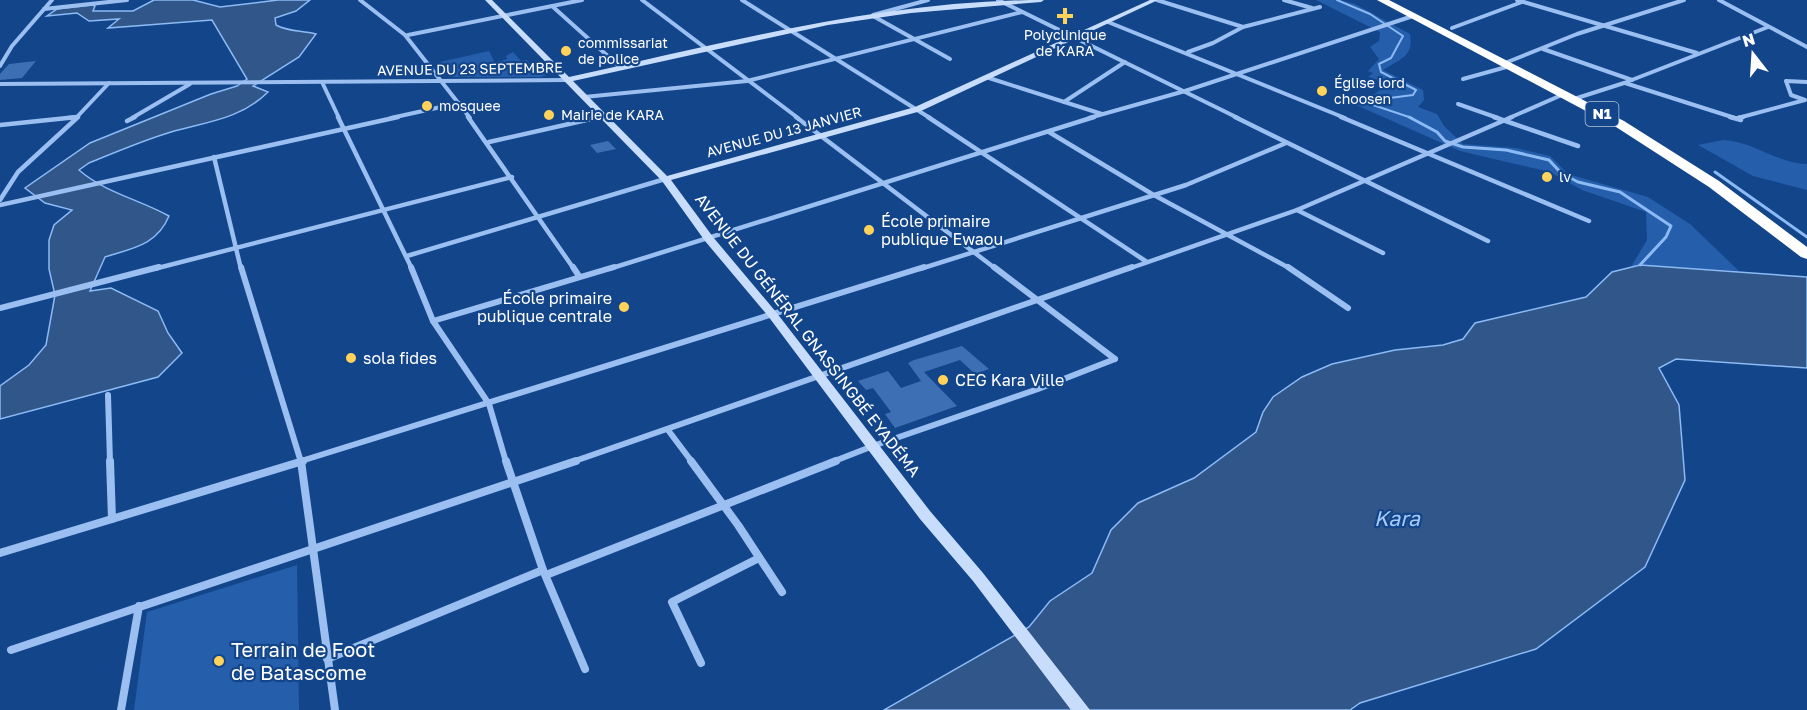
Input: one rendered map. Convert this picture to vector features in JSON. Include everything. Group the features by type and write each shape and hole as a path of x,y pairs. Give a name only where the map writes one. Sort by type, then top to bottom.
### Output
{"highway":[{"name":"N1","path":"1382,0 1628,128 1695,171 1807,254"}],"main road":[{"name":"AVENUE DU GÉNÉRAL GNASSINGBÉ EYADÉMA","path":"488,0 665,179 708,239 772,315 1081,710"},
{"name":"AVENUE DU 23 SEPTEMBRE","path":"567,80 789,30 873,16 1001,1 1041,0"},
{"name":"AVENUE DU 13 JANVIER","path":"665,179 918,109 1156,0"}],"street":[{"path":"0,66 12,46 52,0"},
{"path":"44,9 127,0"},
{"path":"360,0 391,20 408,35 542,216 579,276"},
{"path":"408,35 582,0"},
{"path":"327,659 873,446 1038,389 1115,359 642,0"},
{"path":"742,0 918,109 1147,262"},
{"path":"904,0 911,4"},
{"path":"873,16 928,0"},
{"path":"1156,0 1243,27"},
{"path":"1284,0 1313,9"},
{"path":"1452,28 1520,1 1528,0"},
{"path":"1463,79 1507,65 1604,25 1684,0"},
{"path":"1719,0 1807,48"},
{"path":"1001,1 1488,241"},
{"path":"1520,1 1697,53"},
{"path":"552,6 620,68"},
{"path":"1187,52 1214,43 1243,27 1320,7"},
{"path":"584,97 747,81 1023,12"},
{"path":"873,16 950,59"},
{"path":"433,321 986,153 1413,16"},
{"path":"1108,22 1238,73 1589,221"},
{"path":"11,650 139,606 312,552 1296,210 1362,179 1442,148 1502,120 1569,96 1624,83 1768,27"},
{"path":"1542,49 1632,80"},
{"path":"1064,102 1125,62"},
{"path":"989,78 1102,114"},
{"name":"AVENUE DU 23 SEPTEMBRE","path":"0,84 567,80"},
{"path":"1624,83 1739,119 1805,100 1791,94 1786,81 1807,82"},
{"path":"322,82 382,211 407,256 433,321 489,404 512,483 544,573 585,669"},
{"path":"0,200 18,172 78,117 110,83"},
{"path":"128,121 190,83"},
{"path":"0,206 459,103"},
{"path":"1458,104 1578,146"},
{"path":"489,142 602,116"},
{"path":"0,125 78,117"},
{"path":"1049,132 1152,194 1299,273 1348,308"},
{"path":"0,553 489,404 1186,185 1286,143"},
{"path":"214,157 235,248 301,460 334,710"},
{"path":"0,308 512,177"},
{"name":"AVENUE DU 13 JANVIER","path":"407,256 665,179"},
{"path":"1296,210 1383,253"},
{"path":"108,395 112,519"},
{"path":"668,430 782,592"},
{"path":"701,663 672,602 759,558"},
{"path":"122,710 139,606"}],"shaded area":[{"path":"1316,0 1340,0 1355,4 1410,34 1411,42 1408,53 1383,70 1423,90 1424,100 1418,107 1437,114 1444,126 1463,144 1516,148 1550,156 1568,174 1648,197 1690,224 1739,271 1631,267 1647,240 1646,212 1582,190 1550,172 1460,151 1356,105 1389,83 1368,77 1373,73 1368,71 1379,59 1370,47 1379,41 1380,32"},
{"path":"489,51 495,63 507,59 506,56 513,52 521,61 527,60 537,72 542,71 546,75 541,77 453,77 440,62"},
{"path":"1723,140 1745,144 1786,160 1807,164 1807,190 1753,176 1698,145"},
{"name":"Terrain de Foot de Batascome","path":"297,565 299,710 134,710 147,612"}],"water":[{"path":"154,0 193,0 220,7 278,0 310,0 296,11 275,18 276,25 285,29 316,34 299,57 253,86 268,92 246,108 235,114 140,142 89,163 79,170 111,190 169,216 164,226 151,239 134,248 105,257 90,291 111,288 158,311 168,333 182,353 158,377 0,419 0,386 29,365 46,345 55,295 49,269 49,240 54,225 72,210 45,203 25,188 90,143 211,94 237,86 247,79 212,20 108,28 119,19 89,21 77,13 47,16 57,9 92,5 95,6 93,11 133,11"},
{"name":"Kara","path":"1640,265 1807,277 1807,368 1676,359 1659,368 1679,405 1685,480 1645,567 1536,649 1360,703 1350,710 884,710 1029,627 1050,601 1092,573 1111,530 1138,503 1194,478 1256,432 1263,412 1273,397 1302,377 1332,364 1395,350 1443,345 1463,339 1475,323 1586,297 1612,272"}],"building":[{"path":"36,61 22,78 0,80 0,74 9,64"},
{"path":"608,141 616,149 597,153 590,145"},
{"path":"962,346 989,369 975,374 960,360 924,372 957,406 895,428 885,414 891,412 873,388 866,390 858,381 888,371 901,388 921,381 908,363"}],"waterway":[{"path":"1337,0 1370,14 1403,36 1391,58 1379,64 1381,72 1416,90 1413,95 1374,100 1373,105 1409,117"},
{"path":"1409,117 1437,132 1445,141 1463,147 1506,150 1549,160 1561,173 1578,182 1620,192 1671,226 1666,237 1640,265"},
{"path":"1715,172 1807,237"}],"place":[{"name":"Polyclinique de KARA","path":"1065,16"},
{"name":"commissariat de police","path":"566,51"},
{"name":"Église lord choosen","path":"1322,91"},
{"name":"mosquee","path":"427,106"},
{"name":"Mairie de KARA","path":"549,115"},
{"name":"lv","path":"1547,177"},
{"name":"École primaire publique Ewaou","path":"869,230"},
{"name":"École primaire publique centrale","path":"624,307"},
{"name":"sola fides","path":"351,358"},
{"name":"CEG Kara Ville","path":"943,380"},
{"name":"Terrain de Foot de Batascome","path":"219,661"}]}
